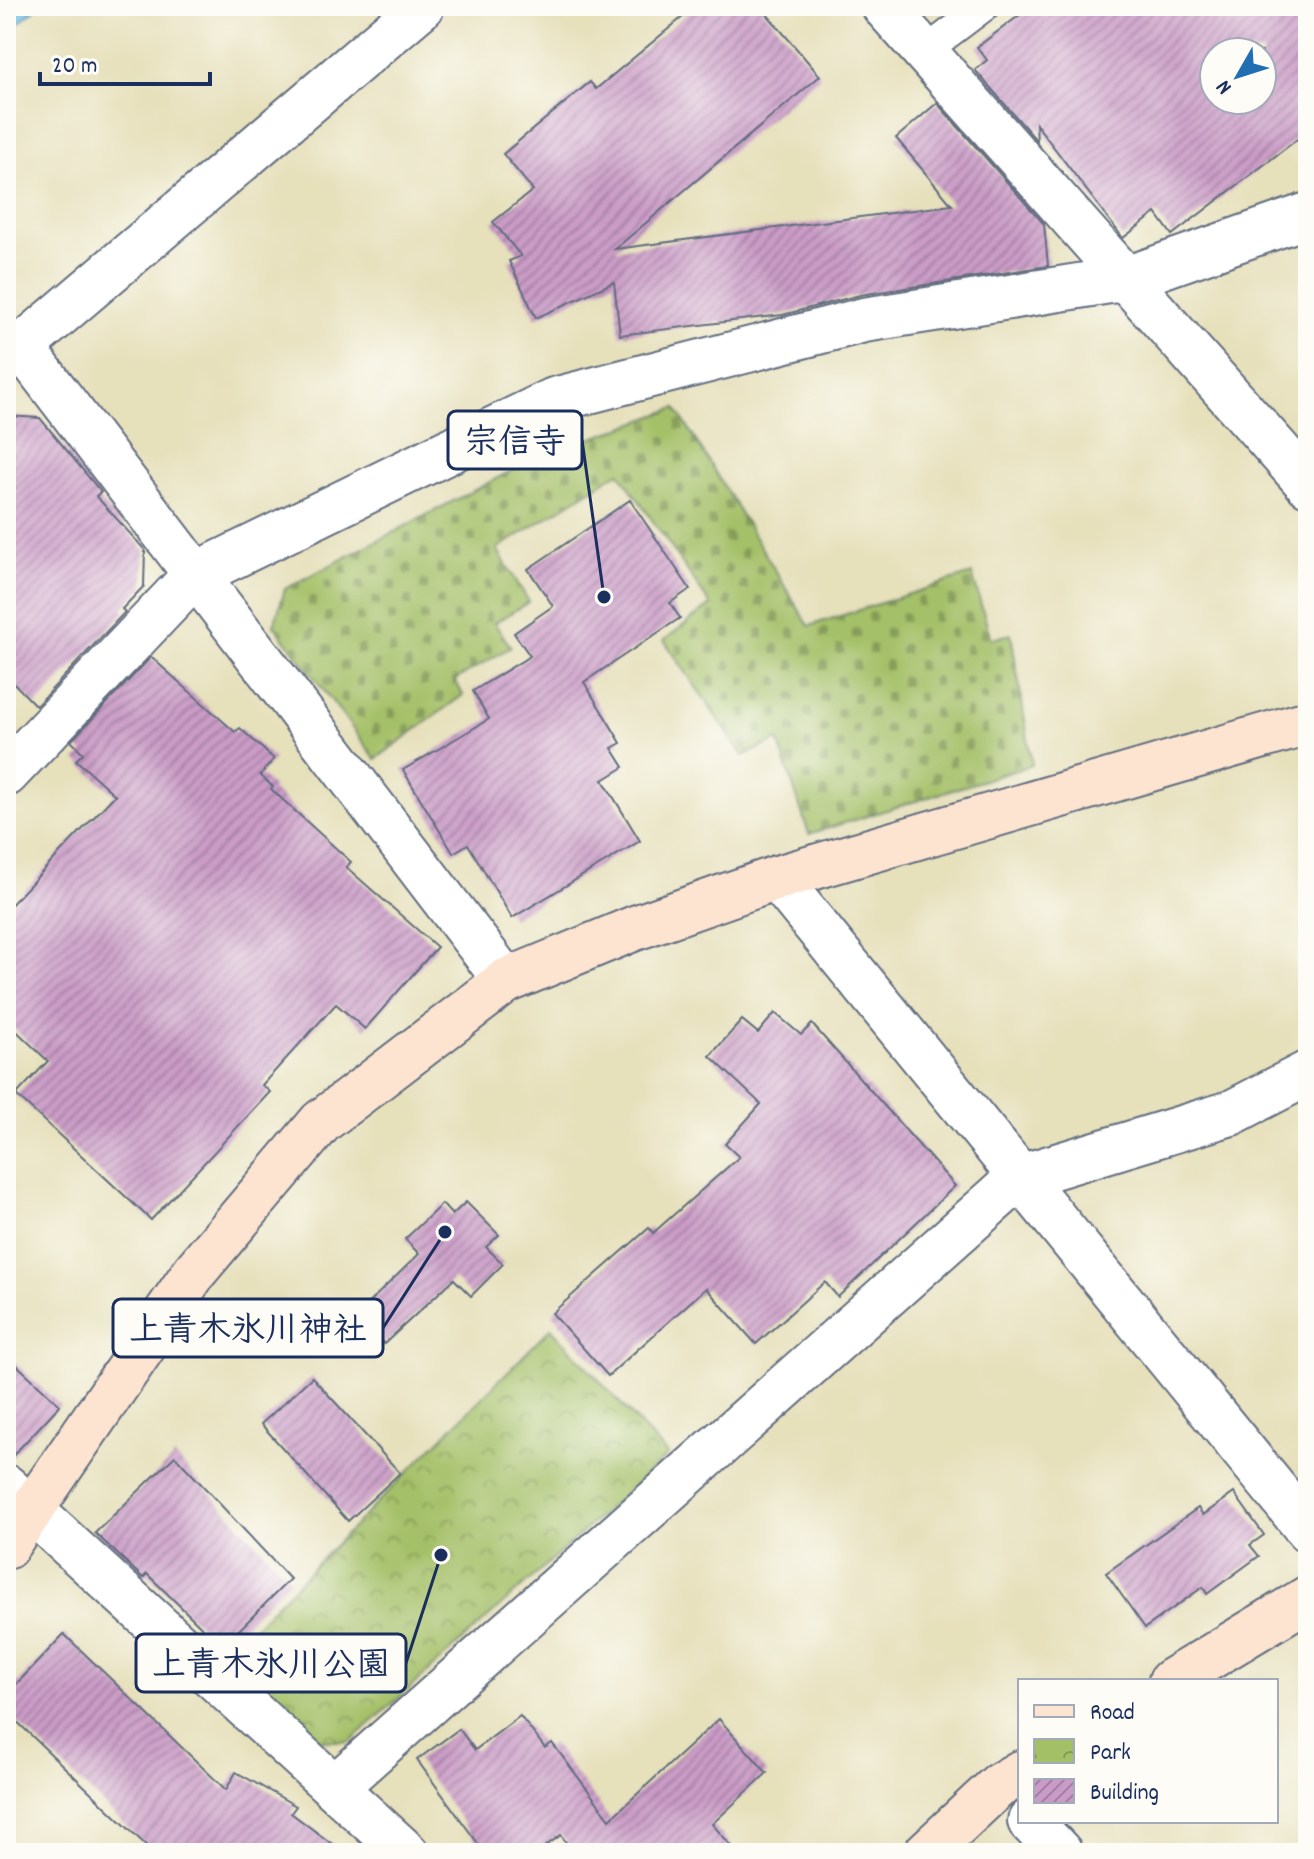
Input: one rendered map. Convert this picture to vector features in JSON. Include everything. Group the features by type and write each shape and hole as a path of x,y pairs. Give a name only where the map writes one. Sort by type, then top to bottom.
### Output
{"street":[{"path":"422,6 14,354 195,575 506,981"},
{"path":"884,6 1129,278 1308,484"},
{"path":"6,774 195,575 554,400 864,320 1129,278 1308,215"},
{"path":"6,1547 19,1499 195,1271 321,1122 506,981 635,928 777,878 1308,723"},
{"path":"777,878 1308,1530"},
{"path":"335,1787 1020,1177 1231,1113 1308,1073"},
{"path":"19,1499 406,1853"},
{"path":"1174,1679 1308,1598"},
{"path":"926,1853 1013,1790"},
{"path":"1032,1823 1060,1853"}],"lane":[{"path":"924,52 985,6"}],"green space":[{"path":"676,408 809,626 972,574 991,639 1011,634 1032,765 809,834 778,740 743,756 664,640 711,605 619,472 497,549 529,602 494,623 511,647 455,680 463,695 376,759 274,625 285,589 532,460"},
{"path":"551,1328 668,1455 350,1742 320,1740 226,1655"}],"water":[{"path":"6,6 39,6 6,34"}],"building":[{"path":"696,6 760,6 820,76 615,249 952,205 896,138 937,103 1044,224 1048,266 860,295 782,315 620,335 614,282 536,318 509,261 521,256 493,222 533,190 503,154 590,82 596,89"},
{"path":"1032,6 1308,6 1308,131 1172,235 1156,213 1123,238 1036,124 1037,141 975,70 987,60 977,47"},
{"path":"6,416 40,418 101,492 96,496 145,550 144,586 122,609 125,612 36,706 6,675"},
{"path":"630,500 690,589 670,603 680,618 584,682 621,743 612,748 624,767 603,780 640,841 512,918 468,844 453,853 403,770 489,719 473,691 530,656 514,633 553,606 528,569"},
{"path":"151,657 235,732 240,728 274,759 260,775 273,787 271,789 351,862 346,867 437,947 365,1029 336,1004 262,1085 270,1092 151,1220 16,1095 48,1061 6,1021 6,910 115,795 76,760 83,753 71,741"},
{"path":"775,1013 801,1035 812,1024 955,1186 838,1297 825,1282 756,1344 706,1288 608,1376 552,1313 649,1228 653,1233 739,1157 725,1144 761,1104 710,1056 742,1020 758,1033"},
{"path":"466,1202 499,1235 486,1247 503,1264 471,1296 454,1279 384,1344 356,1315 419,1254 405,1239 442,1204 452,1215"},
{"path":"6,1355 60,1405 6,1463"},
{"path":"312,1377 400,1473 348,1521 261,1424"},
{"path":"175,1456 290,1579 222,1647 147,1574 143,1578 95,1533"},
{"path":"1234,1493 1264,1535 1250,1545 1259,1556 1207,1594 1203,1587 1145,1628 1106,1573 1198,1508 1203,1515"},
{"path":"64,1634 226,1790 236,1772 296,1806 291,1813 344,1853 154,1853 6,1711 6,1695"},
{"path":"520,1716 545,1748 552,1743 610,1819 719,1719 767,1773 712,1824 738,1853 573,1853 561,1835 536,1853 485,1853 417,1760 459,1729 475,1750"}],"place":[{"name":"宗信寺","path":"604,597"},
{"name":"上青木氷川神社","path":"445,1232"},
{"name":"上青木氷川公園","path":"441,1555"}]}
